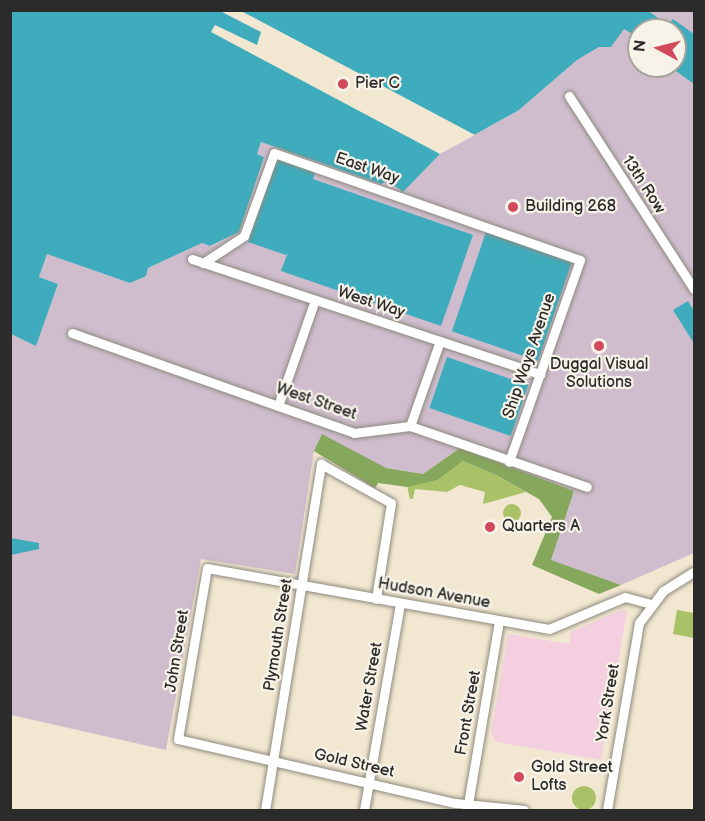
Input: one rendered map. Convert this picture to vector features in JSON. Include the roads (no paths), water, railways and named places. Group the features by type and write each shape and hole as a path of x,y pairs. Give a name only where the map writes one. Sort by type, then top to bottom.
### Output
{"street":[{"name":"13th Row","path":"569,96 694,290"},
{"name":"East Way","path":"203,263 244,236 274,153 580,260"},
{"name":"West Way","path":"192,260 540,374"},
{"name":"Ship Ways Avenue","path":"509,462 580,260"},
{"path":"278,406 315,300"},
{"name":"West Street","path":"72,333 354,433 410,426 587,487"},
{"path":"410,426 440,341"},
{"name":"Plymouth Street","path":"265,810 321,464 391,503 376,599"},
{"name":"Hudson Avenue","path":"207,568 549,629 625,597 651,604"},
{"name":"John Street","path":"178,740 207,568"},
{"path":"651,604 663,591 694,572"},
{"name":"Water Street","path":"364,810 400,603"},
{"name":"York Street","path":"607,810 639,623 651,604"},
{"name":"Front Street","path":"468,807 499,621"},
{"name":"Gold Street","path":"178,740 468,807 524,810"}],"water":[{"path":"647,10 658,18 627,18 627,31 624,29 611,47 599,47 577,60 519,110 440,154 403,192 388,181 381,184 261,142 257,154 264,157 239,232 210,246 202,243 148,268 146,276 130,283 47,254 39,277 58,284 36,346 11,334 11,11"},
{"path":"687,29 694,34 694,84 686,78"},
{"path":"277,159 315,173 313,179 473,235 441,326 281,271 288,252 286,255 248,242"},
{"path":"486,232 572,262 538,361 452,331"},
{"path":"688,301 694,311 693,342 673,310"},
{"path":"447,357 528,385 511,436 429,408"},
{"path":"11,538 39,543 39,549 11,555"}],"place":[{"name":"Pier C","path":"343,84"},
{"name":"Building 268","path":"513,207"},
{"name":"Duggal Visual Solutions","path":"599,346"},
{"name":"Quarters A","path":"490,527"},
{"name":"Gold Street Lofts","path":"519,777"}]}
